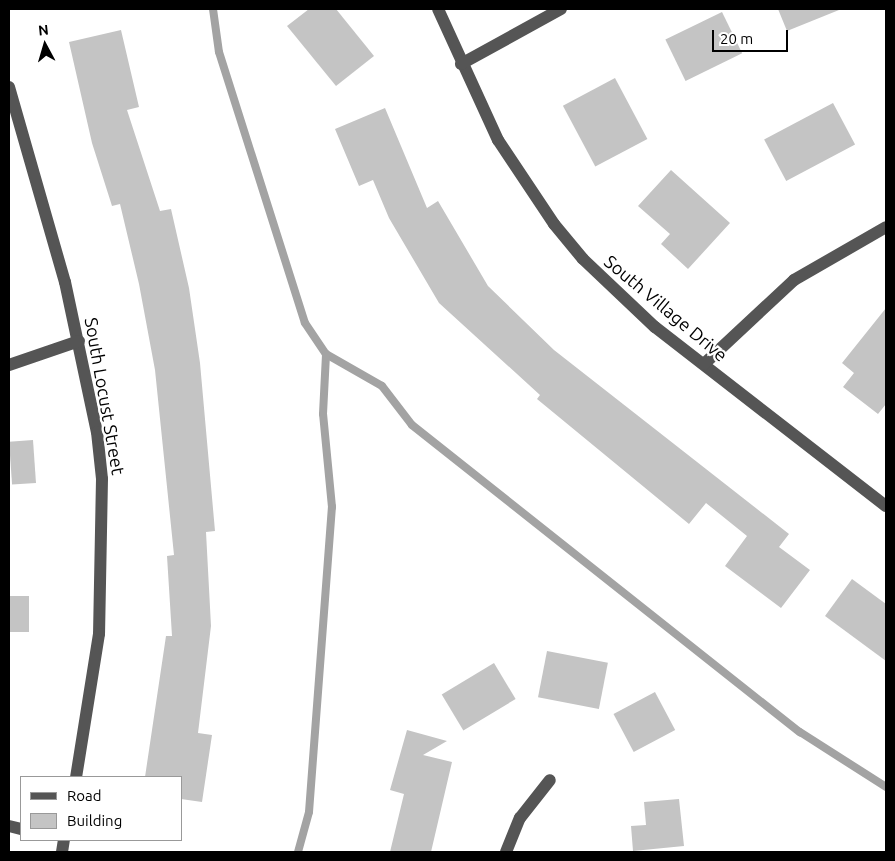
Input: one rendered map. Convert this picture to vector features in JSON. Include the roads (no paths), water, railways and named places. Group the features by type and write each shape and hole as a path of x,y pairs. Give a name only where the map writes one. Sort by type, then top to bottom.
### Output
{"street":[{"name":"South Village Drive","path":"438,9 461,64 498,140 554,224 621,297 886,506"},
{"path":"461,64 561,9"},
{"name":"South Locust Street","path":"9,88 79,341 97,432 104,544 99,634 76,776"},
{"path":"704,364 794,280 886,227"},
{"path":"9,365 79,341"},
{"path":"506,852 520,818 550,780"}],"waterway":[{"path":"213,9 219,52 305,323 326,354 382,386 412,425 800,732 886,787"},
{"path":"298,852 309,812 332,507 323,414 326,354"}]}
